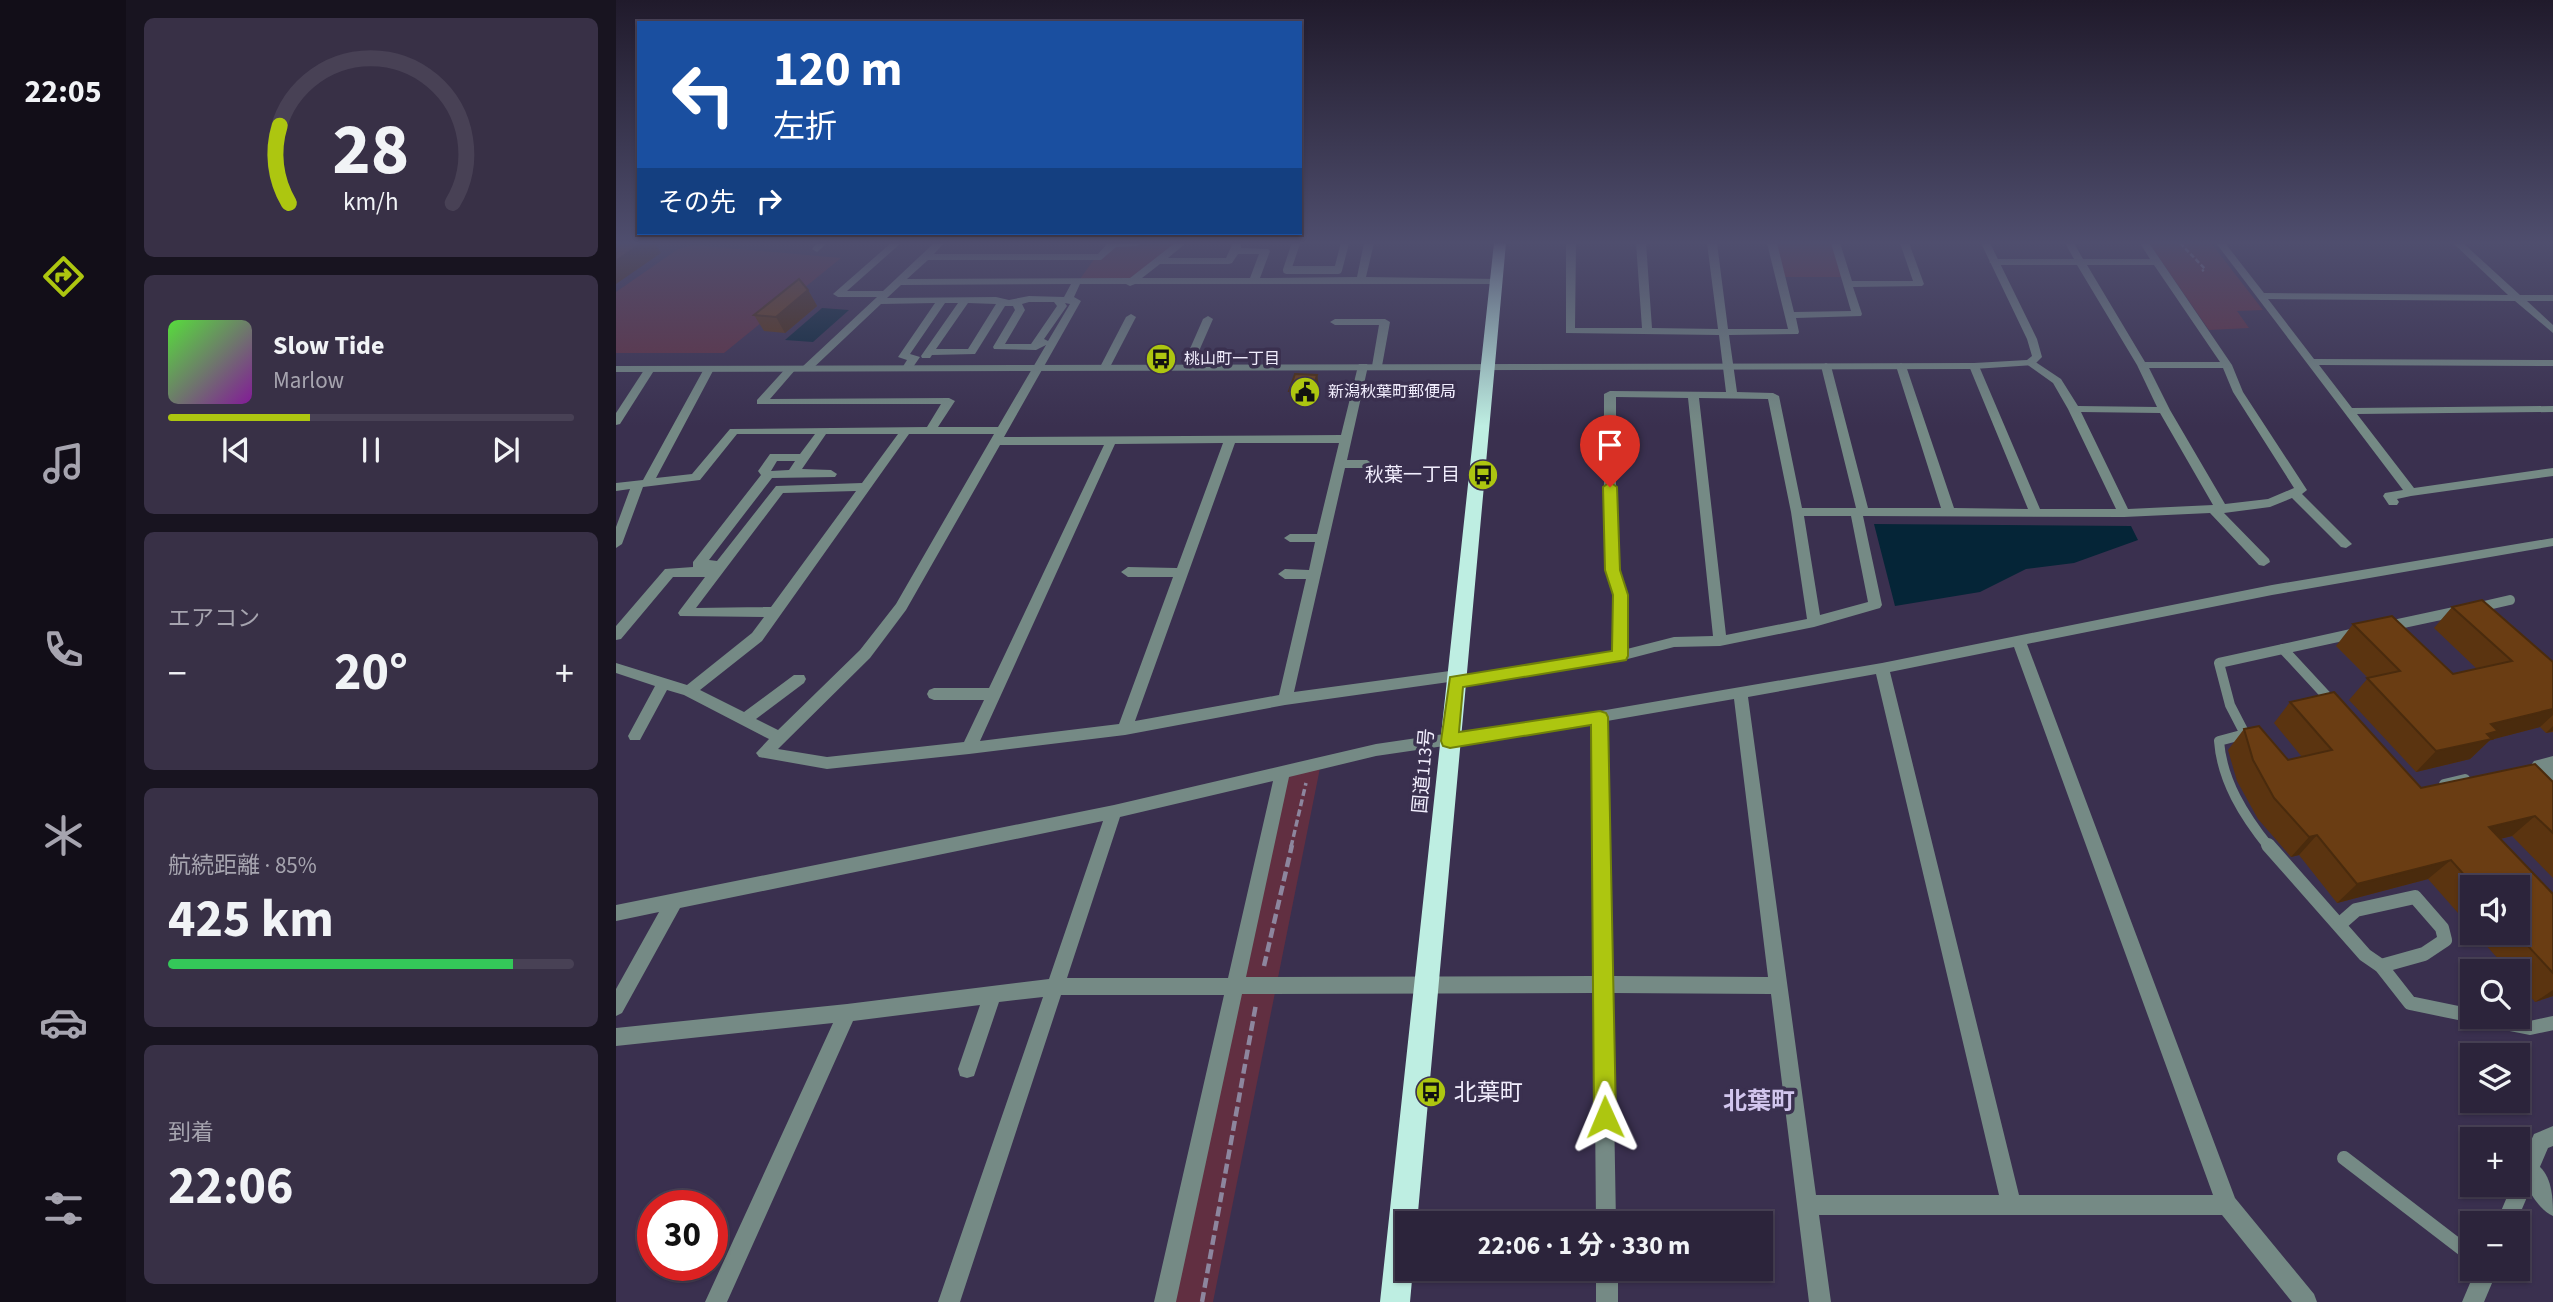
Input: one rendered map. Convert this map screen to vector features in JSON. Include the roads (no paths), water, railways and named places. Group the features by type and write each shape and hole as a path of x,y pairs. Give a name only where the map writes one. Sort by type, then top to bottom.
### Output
{"highway":[{"name":"国道113号","path":"1395,1302 1494,304"}],"street":[{"path":"806,369 875,304"},
{"path":"940,304 903,357 927,356 962,304"},
{"path":"930,352 971,352 1002,304"},
{"path":"1017,304 1020,310 998,347 1035,347 1062,306 1061,304"},
{"path":"1074,304 901,607 865,654 764,753 827,763 1125,729 1285,699 1620,656 1674,642 1720,642 1814,622 1875,605 1860,512 1826,366"},
{"path":"1570,304 1570,331 1794,332 1786,304"},
{"path":"1645,304 1647,332"},
{"path":"1720,304 1732,395"},
{"path":"1789,315 1857,314 1854,304"},
{"path":"2015,304 2032,339 2037,357 2030,363"},
{"path":"2105,304 2142,365 2218,509 2264,562"},
{"path":"1797,512 2124,513 2218,509 2270,503 2301,490 2238,393 2227,365 2185,304"},
{"path":"2269,304 2411,492"},
{"path":"2524,304 2553,330"},
{"path":"1105,367 1131,317"},
{"path":"1188,367 1208,319"},
{"path":"1335,322 1385,322 1377,366"},
{"path":"1037,342 1053,342"},
{"path":"907,368 915,357"},
{"path":"2312,362 2553,363"},
{"path":"616,369 1974,366 2030,363 2057,381 2074,408 2124,513"},
{"path":"2142,365 2227,365"},
{"path":"1285,699 1363,366"},
{"path":"1901,366 1949,513"},
{"path":"1974,366 2036,513"},
{"path":"618,415 650,369"},
{"path":"616,544 642,484 709,369"},
{"path":"791,369 761,402 949,401 930,431"},
{"path":"1620,656 1620,595 1613,570 1610,510 1610,394 1773,396 1797,512 1814,622"},
{"path":"1693,395 1720,642"},
{"path":"2074,408 2164,410"},
{"path":"2350,411 2553,409"},
{"path":"616,487 696,477 734,431 930,431 1111,441 1345,439"},
{"path":"793,473 823,431"},
{"path":"689,691 757,637 906,431"},
{"path":"1125,729 1230,439"},
{"path":"969,748 1111,441"},
{"path":"718,568 698,565 767,471 774,457 804,458"},
{"path":"1339,464 1367,464"},
{"path":"753,467 767,471 831,474"},
{"path":"2393,502 2389,496 2553,471"},
{"path":"775,612 685,613 780,489 865,487"},
{"path":"2294,493 2346,544"},
{"path":"1290,538 1322,538"},
{"path":"616,913 1114,812 1376,750 1600,717 1882,668 2272,590 2553,542"},
{"path":"616,635 670,572 718,568"},
{"path":"1128,572 1182,573"},
{"path":"1284,574 1313,575"},
{"path":"2019,640 2227,1205 2306,1302"},
{"path":"616,668 689,691 779,737"},
{"path":"1882,668 2012,1206"},
{"path":"745,719 799,679"},
{"path":"635,736 664,682"},
{"path":"1740,693 1819,1302"},
{"path":"934,694 994,694"},
{"path":"1600,717 1606,1211"},
{"path":"2553,762 2539,765 2553,779"},
{"path":"1166,1302 1282,773"},
{"path":"949,1302 1114,812"},
{"path":"616,1007 676,900"},
{"path":"616,1037 847,1013 1054,987 1603,984 1776,986"},
{"path":"967,1069 993,995"},
{"path":"716,1302 847,1013"},
{"path":"2530,1168 2541,1141 2551,1138"},
{"path":"2530,1172 2553,1206"},
{"path":"1806,1205 2227,1205"},
{"path":"1606,1281 1607,1302"},
{"path":"2473,1302 2482,1281"}],"lane":[{"path":"2376,629 2510,600"},
{"path":"2363,632 2219,663 2230,705 2245,734 2219,741 2221,766 2244,812 2285,865 2365,955 2381,966 2410,1003 2460,1014"},
{"path":"2283,649 2339,709"},
{"path":"2427,787 2465,779"},
{"path":"2340,924 2356,910 2415,897 2442,928 2445,940 2438,949 2395,959 2381,966"},
{"path":"2530,1028 2553,1023"},
{"path":"2344,1158 2460,1247"}],"water":[{"path":"822,308 849,310 813,342 785,340"},
{"path":"1874,524 2131,526 2138,540 2074,563 2026,569 1980,592 1895,606"}],"place":[{"name":"桃山町一丁目","path":"1161,359"},
{"name":"新潟秋葉町郵便局","path":"1305,392"},
{"name":"秋葉一丁目","path":"1483,475"},
{"name":"北葉町","path":"1431,1092"}],"district":[{"name":"北葉町","path":"1759,1101"}]}
